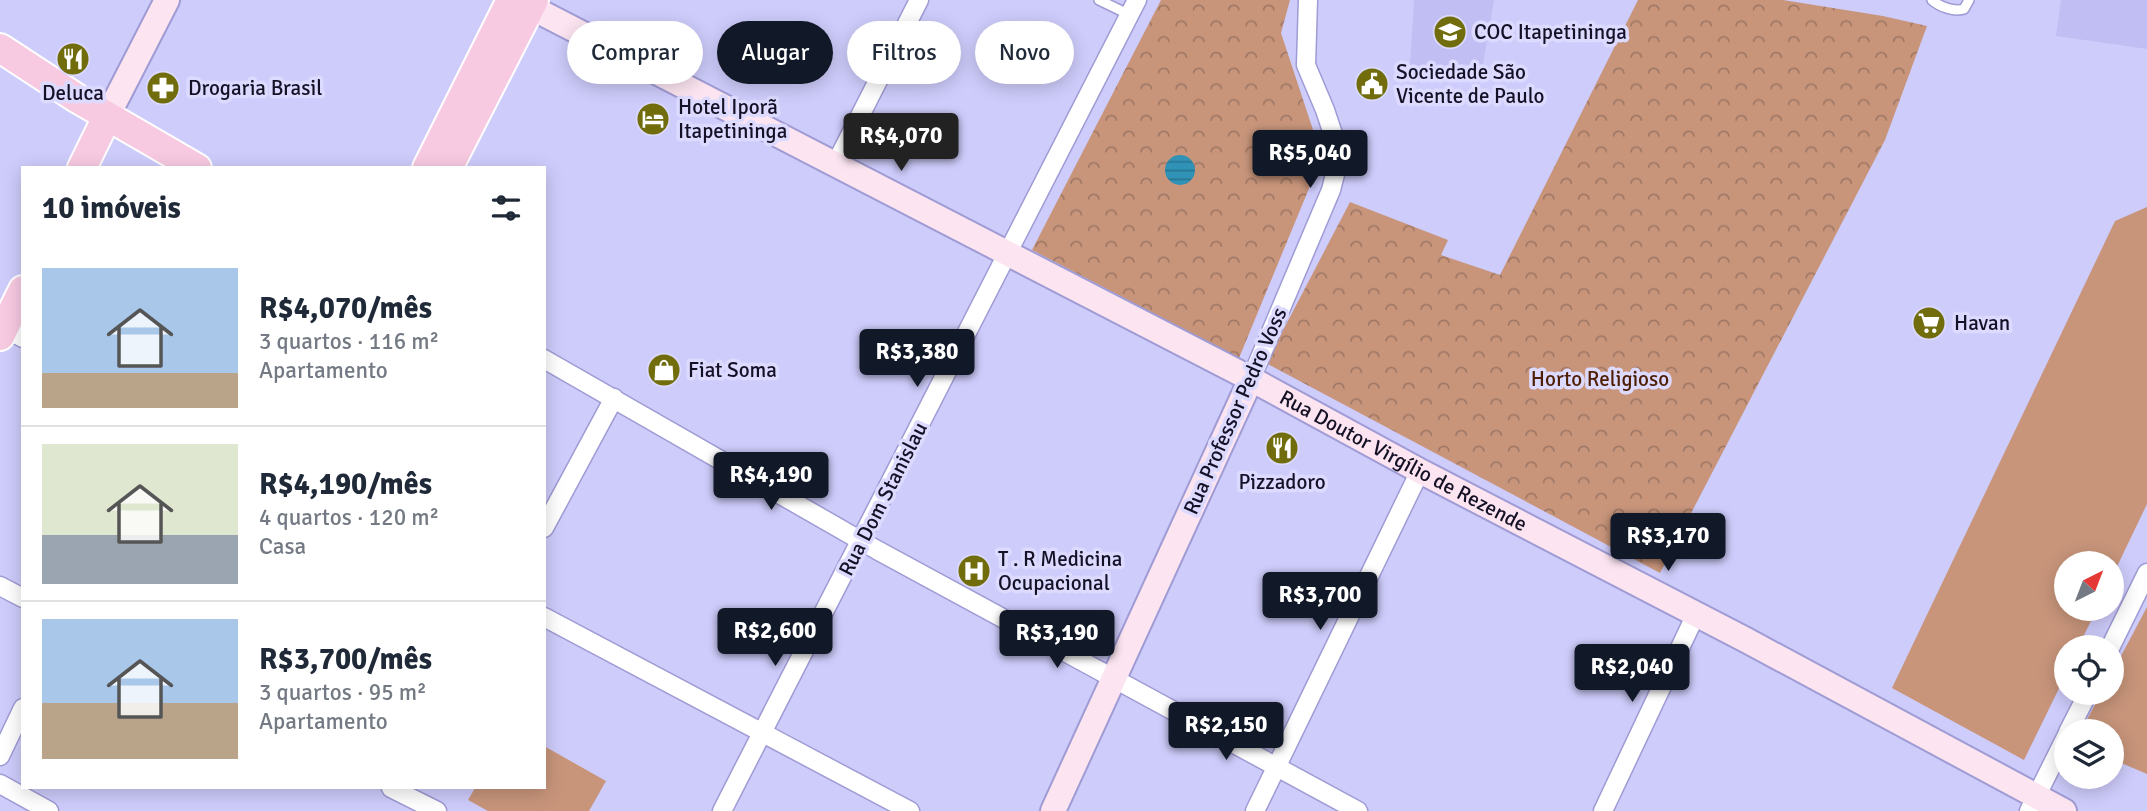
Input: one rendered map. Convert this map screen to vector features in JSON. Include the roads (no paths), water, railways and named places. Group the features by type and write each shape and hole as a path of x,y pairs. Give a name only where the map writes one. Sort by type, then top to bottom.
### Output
{"main road":[{"path":"83,166 167,0"},
{"path":"428,166 471,103 523,2"},
{"name":"Rua Doutor Virgílio de Rezende","path":"523,2 1251,379 1420,471 1696,614 2032,804 2064,811"},
{"path":"0,48 107,117 193,166"},
{"path":"0,63 78,99"},
{"path":"449,166 471,103"},
{"path":"7,332 21,295"},
{"name":"Rua Professor Pedro Voss","path":"1053,811 1251,379"}],"street":[{"path":"835,165 919,0"},
{"name":"Rua Professor Pedro Voss","path":"1251,379 1331,190 1340,155 1306,65 1308,0"},
{"name":"Rua Dom Stanislau","path":"722,811 1133,8"},
{"path":"546,360 862,542 1358,811"},
{"path":"546,524 614,398"},
{"path":"1255,811 1420,471"},
{"path":"2116,635 2147,573"},
{"path":"0,586 21,597"},
{"path":"1603,811 1696,614"},
{"path":"546,618 910,811"},
{"path":"0,756 21,712"},
{"path":"2032,804 2054,761"},
{"path":"0,784 49,811"},
{"path":"393,789 437,811"}],"lane":[{"path":"1099,0 1133,8"},
{"path":"1932,0 1938,5 1958,11 1964,9 1969,0"}],"place":[{"name":"COC Itapetininga","path":"1450,32"},
{"name":"Deluca","path":"73,59"},
{"name":"Sociedade São Vicente de Paulo","path":"1372,84"},
{"name":"Drogaria Brasil","path":"163,88"},
{"name":"Hotel Iporã Itapetininga","path":"653,119"},
{"name":"Havan","path":"1929,323"},
{"name":"Fiat Soma","path":"664,370"},
{"name":"Pizzadoro","path":"1282,448"},
{"name":"T . R Medicina Ocupacional","path":"974,571"}],"park label":[{"name":"Horto Religioso","path":"1600,379"}]}
